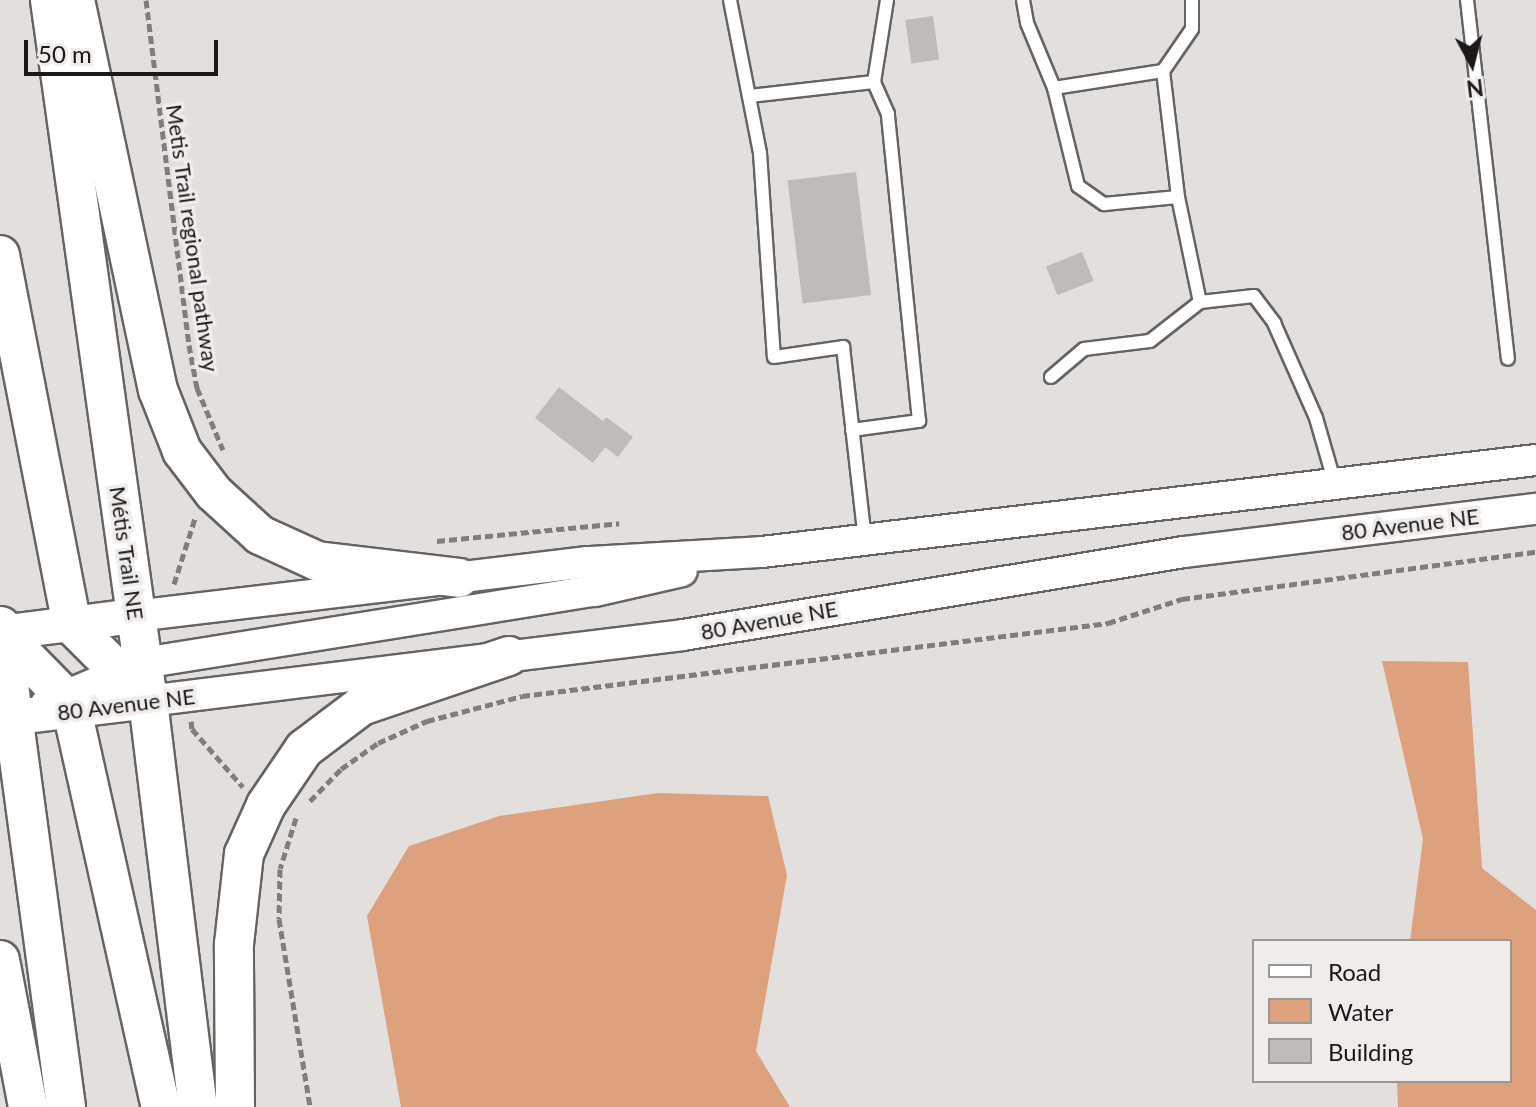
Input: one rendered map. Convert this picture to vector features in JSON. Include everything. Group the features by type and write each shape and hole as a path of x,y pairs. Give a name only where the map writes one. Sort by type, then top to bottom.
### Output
{"main road":[{"name":"Métis Trail NE","path":"50,0 135,616 131,668"},
{"path":"75,0 158,390 182,451 214,493 260,535 317,561 459,578"},
{"path":"0,255 81,634"},
{"path":"16,673 81,634 135,616"},
{"path":"66,1107 7,718 16,673 1,629 81,634 131,668 148,701 198,1107"},
{"path":"235,1107 234,944 244,854 266,805 304,749 361,706 509,656"},
{"path":"16,673 68,703 161,1107"},
{"name":"80 Avenue NE","path":"7,718 68,703 148,701"},
{"path":"0,960 28,1107"}],"street":[{"path":"135,616 588,562 762,552 1536,460"},
{"name":"80 Avenue NE","path":"148,701 683,635 1184,552 1536,509"},
{"path":"1417,523 1536,530"},
{"path":"68,703 131,668 595,591 762,552"}],"lane":[{"path":"730,0 760,153 774,357 843,347 865,540"},
{"path":"852,430 919,421 888,114 874,82 887,0"},
{"path":"1023,0 1027,23 1054,88 1078,186 1104,204 1178,197"},
{"path":"1192,0 1192,29 1163,71 1178,197 1200,302"},
{"path":"1467,0 1508,359"},
{"path":"1054,88 1163,71"},
{"path":"749,96 874,82"},
{"path":"1051,377 1084,349 1150,341 1200,302 1254,296 1274,323 1316,418 1335,484"}],"path":[{"name":"Metis Trail regional pathway","path":"146,0 189,345 197,388 212,429 228,458"},
{"path":"176,599 174,586 198,507"},
{"path":"429,541 619,523"},
{"path":"310,1107 279,919 280,869 297,819 316,793 341,769 378,743 427,721 522,696 1108,623 1182,599 1536,552"},
{"path":"190,715 192,729 253,799"},
{"path":"289,815 297,819"}],"water":[{"path":"1382,661 1468,662 1482,868 1536,910 1536,1107 1398,1107 1397,1083 1512,1083 1512,939 1410,939 1423,839"},
{"path":"658,793 768,796 787,875 756,1051 790,1107 401,1107 367,916 409,846 499,816"}],"building":[{"path":"933,16 939,60 911,63 905,20"},
{"path":"856,172 871,295 803,303 788,180"},
{"path":"1082,252 1094,281 1057,295 1046,267"},
{"path":"559,387 603,421 606,417 633,437 618,457 605,447 593,463 535,418"}]}
